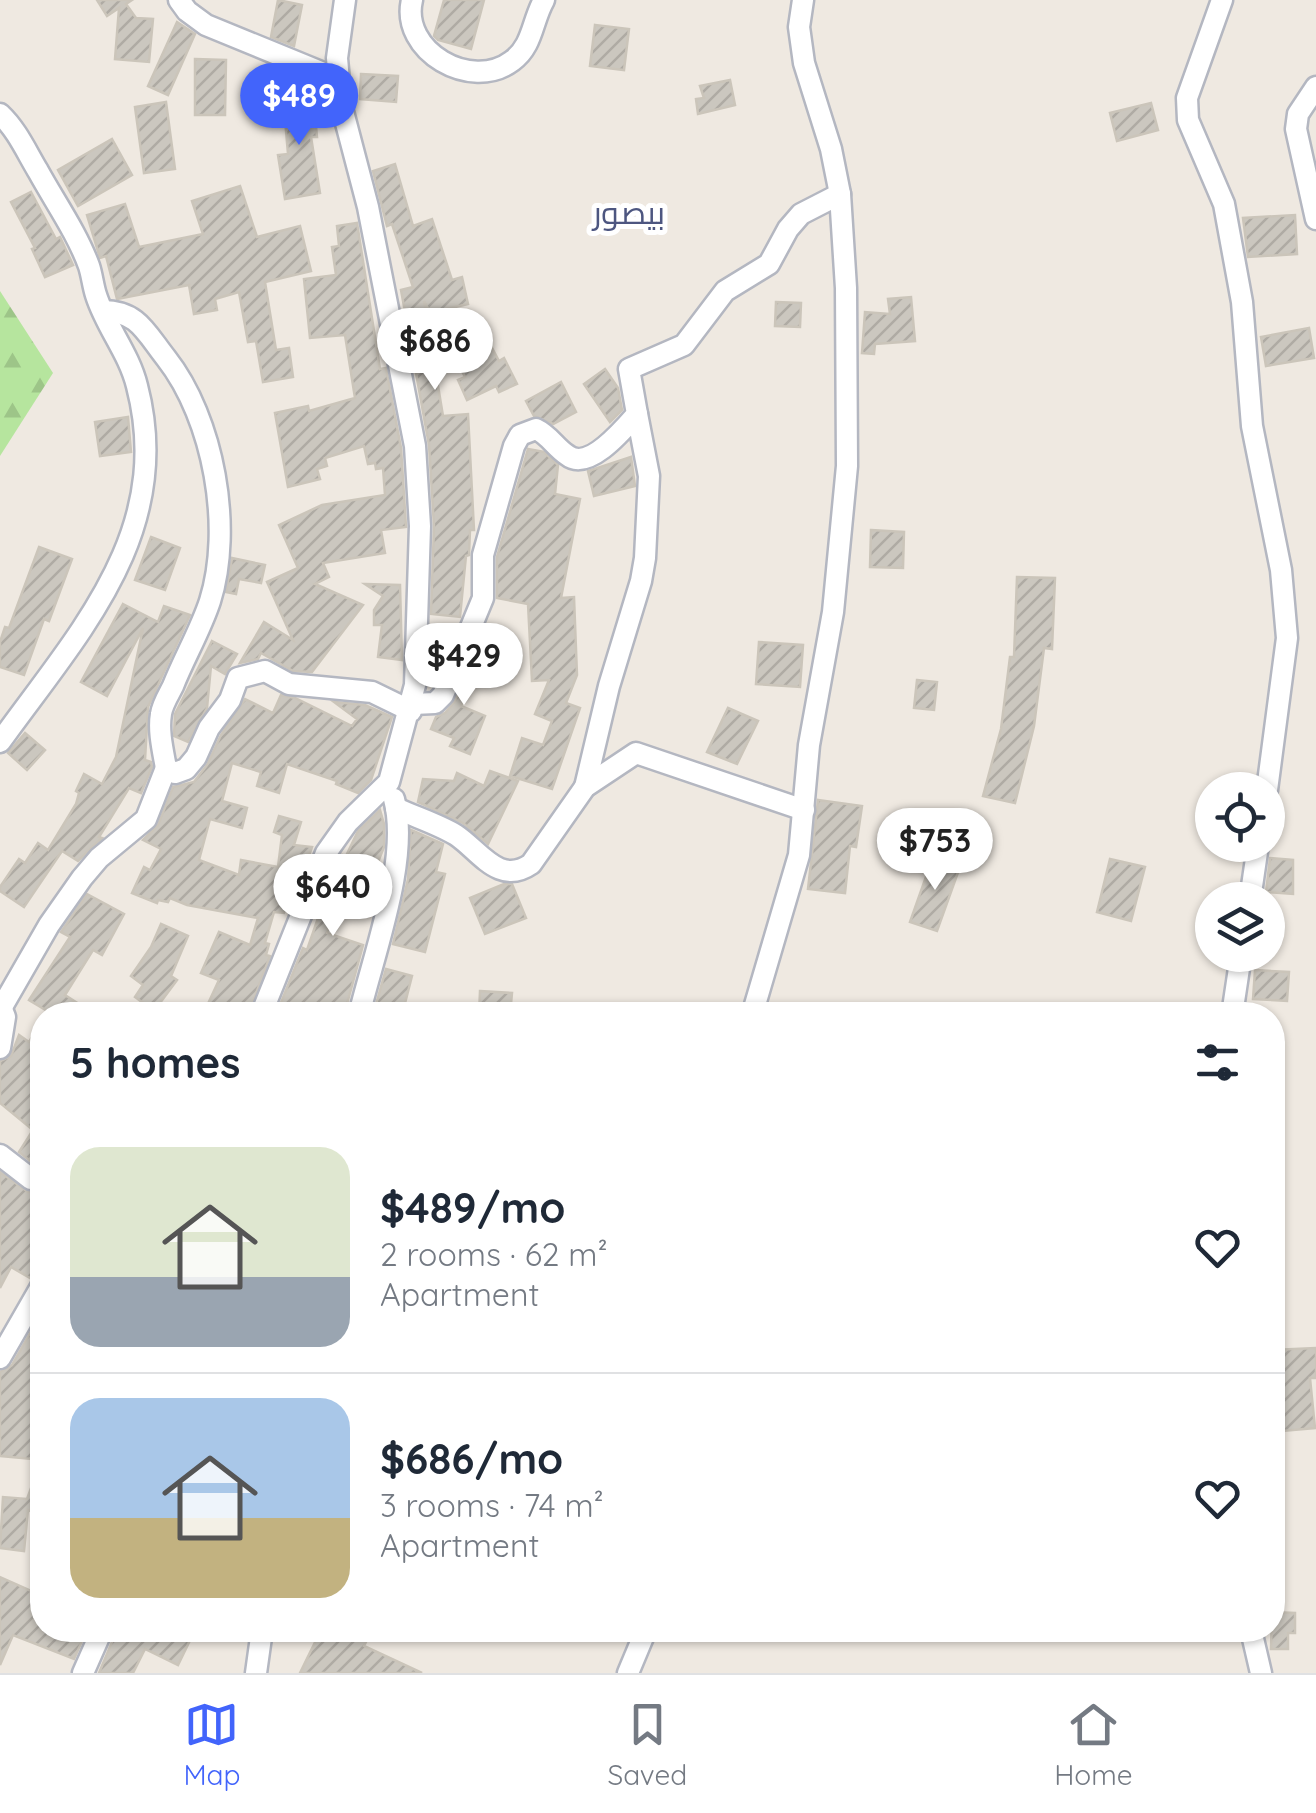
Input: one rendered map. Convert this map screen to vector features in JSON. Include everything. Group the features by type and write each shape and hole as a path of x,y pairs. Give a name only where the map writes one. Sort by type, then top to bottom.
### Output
{"street":[{"path":"179,0 187,12 206,25 338,79"},
{"path":"266,1002 326,853 348,822 389,782 412,708 420,536 415,446 368,207 349,142 338,79 338,36 344,0"},
{"path":"412,0 410,22 415,37 439,59 474,72 502,68 522,52 544,0"},
{"path":"756,1002 790,894 804,810 809,744 833,612 846,466 846,288 840,194 831,149 804,63 799,27 803,0"},
{"path":"1222,0 1187,98 1188,120 1224,204 1242,302 1252,426 1280,570 1287,638 1269,772"},
{"path":"1316,87 1298,114 1296,129 1316,219"},
{"path":"0,114 15,132 79,244 103,311 128,356 142,408 147,463 139,513 125,555 99,602 0,742"},
{"path":"396,808 455,834 499,869 524,869 538,856 586,787 612,674 642,581 649,476 629,369 684,345 725,291 769,264 794,220 840,194"},
{"path":"0,1048 6,1026 1,1004 48,925 99,858 146,819 166,768 160,714 213,590 221,539 204,434 194,405 172,366 134,317 121,311 103,311"},
{"path":"166,768 175,772 186,769 196,758 209,728 230,700 238,678 251,672 265,671 289,684 372,692 412,708 435,702 443,695 482,602 483,555 520,435 530,429 542,431 570,458 584,460 637,414"},
{"path":"586,787 629,755 641,753 804,810"},
{"path":"362,1002 398,856 396,808 389,782"},
{"path":"1234,1002 1238,972"},
{"path":"0,1155 30,1178"},
{"path":"0,1358 30,1306"},
{"path":"83,1673 97,1642"},
{"path":"256,1673 260,1642"},
{"path":"628,1673 641,1642"},
{"path":"1254,1642 1261,1673"}],"green space":[{"path":"0,291 53,373 0,456"}],"building":[{"path":"97,0 132,0 126,4 136,18 153,19 149,62 115,59 119,8 107,16"},
{"path":"278,0 302,5 294,46 271,37"},
{"path":"444,0 484,0 471,49 434,36"},
{"path":"177,22 195,34 168,95 148,86"},
{"path":"595,25 629,29 624,70 590,66"},
{"path":"195,59 226,60 225,115 195,115"},
{"path":"361,74 398,76 396,102 360,99"},
{"path":"730,80 735,105 698,114 696,99 704,98 700,86"},
{"path":"313,94 317,137 311,137 320,193 285,199 278,155 288,154 283,96"},
{"path":"166,102 175,169 144,173 135,107"},
{"path":"1151,103 1158,130 1117,141 1110,113"},
{"path":"112,139 132,175 78,206 58,170"},
{"path":"395,164 413,226 432,219 452,280 462,277 468,304 442,310 445,339 424,301 443,416 468,414 474,530 470,530 460,617 431,614 434,526 429,445 401,290 413,287 392,224 387,226 373,171"},
{"path":"240,186 257,237 300,226 311,271 265,282 276,350 289,348 293,377 263,382 256,341 248,342 239,292 215,299 217,310 194,314 189,285 117,299 106,256 100,258 87,215 125,204 139,247 203,234 192,201"},
{"path":"31,192 73,265 45,277 11,202"},
{"path":"1295,215 1297,254 1248,257 1243,218"},
{"path":"357,223 380,369 386,368 401,448 406,527 381,530 385,553 323,563 329,577 315,584 363,605 312,672 293,671 261,653 258,659 240,663 264,622 293,640 267,582 298,568 279,525 322,505 385,495 383,468 368,464 364,446 325,458 327,466 317,469 320,479 288,487 275,413 308,406 309,411 355,398 345,335 310,338 304,279 336,275 332,247 339,246 337,226"},
{"path":"911,297 915,341 875,344 874,354 862,353 865,312 890,314 888,299"},
{"path":"776,302 801,303 800,327 775,326"},
{"path":"1309,328 1314,358 1266,366 1261,337"},
{"path":"482,329 517,384 499,392 496,386 467,400 458,380 465,377 449,347"},
{"path":"605,369 618,388 622,410 610,422 584,384"},
{"path":"561,382 576,412 553,424 534,416 526,401"},
{"path":"128,417 131,452 100,456 95,422"},
{"path":"528,449 544,452 558,465 555,494 580,499 561,598 574,597 577,675 566,703 580,708 552,789 510,776 522,738 543,745 552,721 535,714 549,680 532,681 528,604 497,598 497,557"},
{"path":"631,457 635,486 594,496 588,471"},
{"path":"871,530 904,532 903,568 870,567"},
{"path":"151,537 180,548 165,590 135,580"},
{"path":"39,547 72,559 24,675 0,667 0,642 5,627 9,628"},
{"path":"232,558 265,565 261,583 239,579 236,594 226,592"},
{"path":"1017,577 1055,578 1052,649 1044,648 1034,726 1015,803 983,796 1001,729 1010,657 1014,657"},
{"path":"365,584 400,585 402,660 378,657 382,625 374,625 374,610 383,596"},
{"path":"123,604 158,622 164,606 190,615 148,707 145,760 152,767 141,793 129,788 99,837 102,838 78,861 62,851 24,907 0,891 0,887 19,859 25,863 38,843 48,850 76,804 76,791 84,774 102,784 116,757 143,628 107,696 81,682"},
{"path":"483,634 493,638 461,706 485,716 470,754 450,746 454,738 431,729 436,717 455,701"},
{"path":"212,641 237,654 225,674 211,666 207,708 188,742 174,736 175,714"},
{"path":"759,642 803,645 800,687 756,684"},
{"path":"917,680 937,682 934,710 914,708"},
{"path":"281,695 352,726 357,719 334,702 365,705 392,717 371,780 358,793 336,784 337,781 287,764 279,793 257,786 261,772 232,763 222,801 247,808 242,828 210,819 199,860 239,875 241,860 278,867 282,835 274,832 279,816 301,822 294,845 312,847 298,887 289,886 284,913 274,912 265,943 269,944 266,955 270,956 253,1002 209,1002 219,980 201,973 219,932 250,945 258,918 187,905 170,898 168,902 157,903 132,893 144,867 150,870 161,849 143,840 158,825 173,787 194,782 207,765 245,699 273,713"},
{"path":"728,708 758,721 737,764 707,752"},
{"path":"25,733 45,750 27,770 8,753"},
{"path":"490,771 518,781 488,844 463,823 418,802 423,779 454,781 457,773 484,786"},
{"path":"818,800 862,806 856,847 850,846 845,893 808,889"},
{"path":"380,810 384,847 378,862 369,859 362,881 347,876 327,933 363,945 348,1002 281,1002 303,948 307,950 338,860 346,856 358,831"},
{"path":"411,830 443,844 436,872 445,874 425,952 393,944 408,879"},
{"path":"934,854 961,864 937,931 910,922"},
{"path":"1110,859 1145,867 1131,921 1097,912"},
{"path":"1293,860 1293,894 1285,893 1285,882 1267,882 1270,862"},
{"path":"512,884 526,918 485,934 470,898"},
{"path":"87,894 124,914 102,955 93,950 65,995 76,1002 32,1002 29,1000 70,937 61,932"},
{"path":"161,924 188,936 171,976 177,980 161,1002 142,1002 135,997 143,985 131,976"},
{"path":"386,969 412,976 405,1002 377,1002"},
{"path":"1255,972 1289,972 1287,1001 1253,999"},
{"path":"480,991 512,993 511,1002 480,1002"},
{"path":"19,1035 29,1042 30,1128 0,1103 0,1061 11,1056"},
{"path":"30,1135 30,1161 19,1152"},
{"path":"0,1172 30,1192 30,1278 11,1267 0,1288"},
{"path":"30,1333 30,1459 0,1456 0,1372 12,1365"},
{"path":"1316,1348 1316,1378 1310,1378 1315,1428 1285,1431 1285,1349"},
{"path":"30,1491 24,1551 0,1548 3,1497 27,1499"},
{"path":"0,1577 30,1591 30,1642 13,1635 0,1665"},
{"path":"1285,1613 1295,1613 1295,1633 1288,1633 1288,1649 1271,1649 1271,1642 1285,1642"},
{"path":"31,1642 82,1642 74,1659"},
{"path":"112,1642 189,1642 178,1665 145,1649 133,1673 99,1673"},
{"path":"315,1642 366,1642 364,1646 422,1673 300,1673"}],"district":[{"name":"بيصور","path":"629,213"}]}
